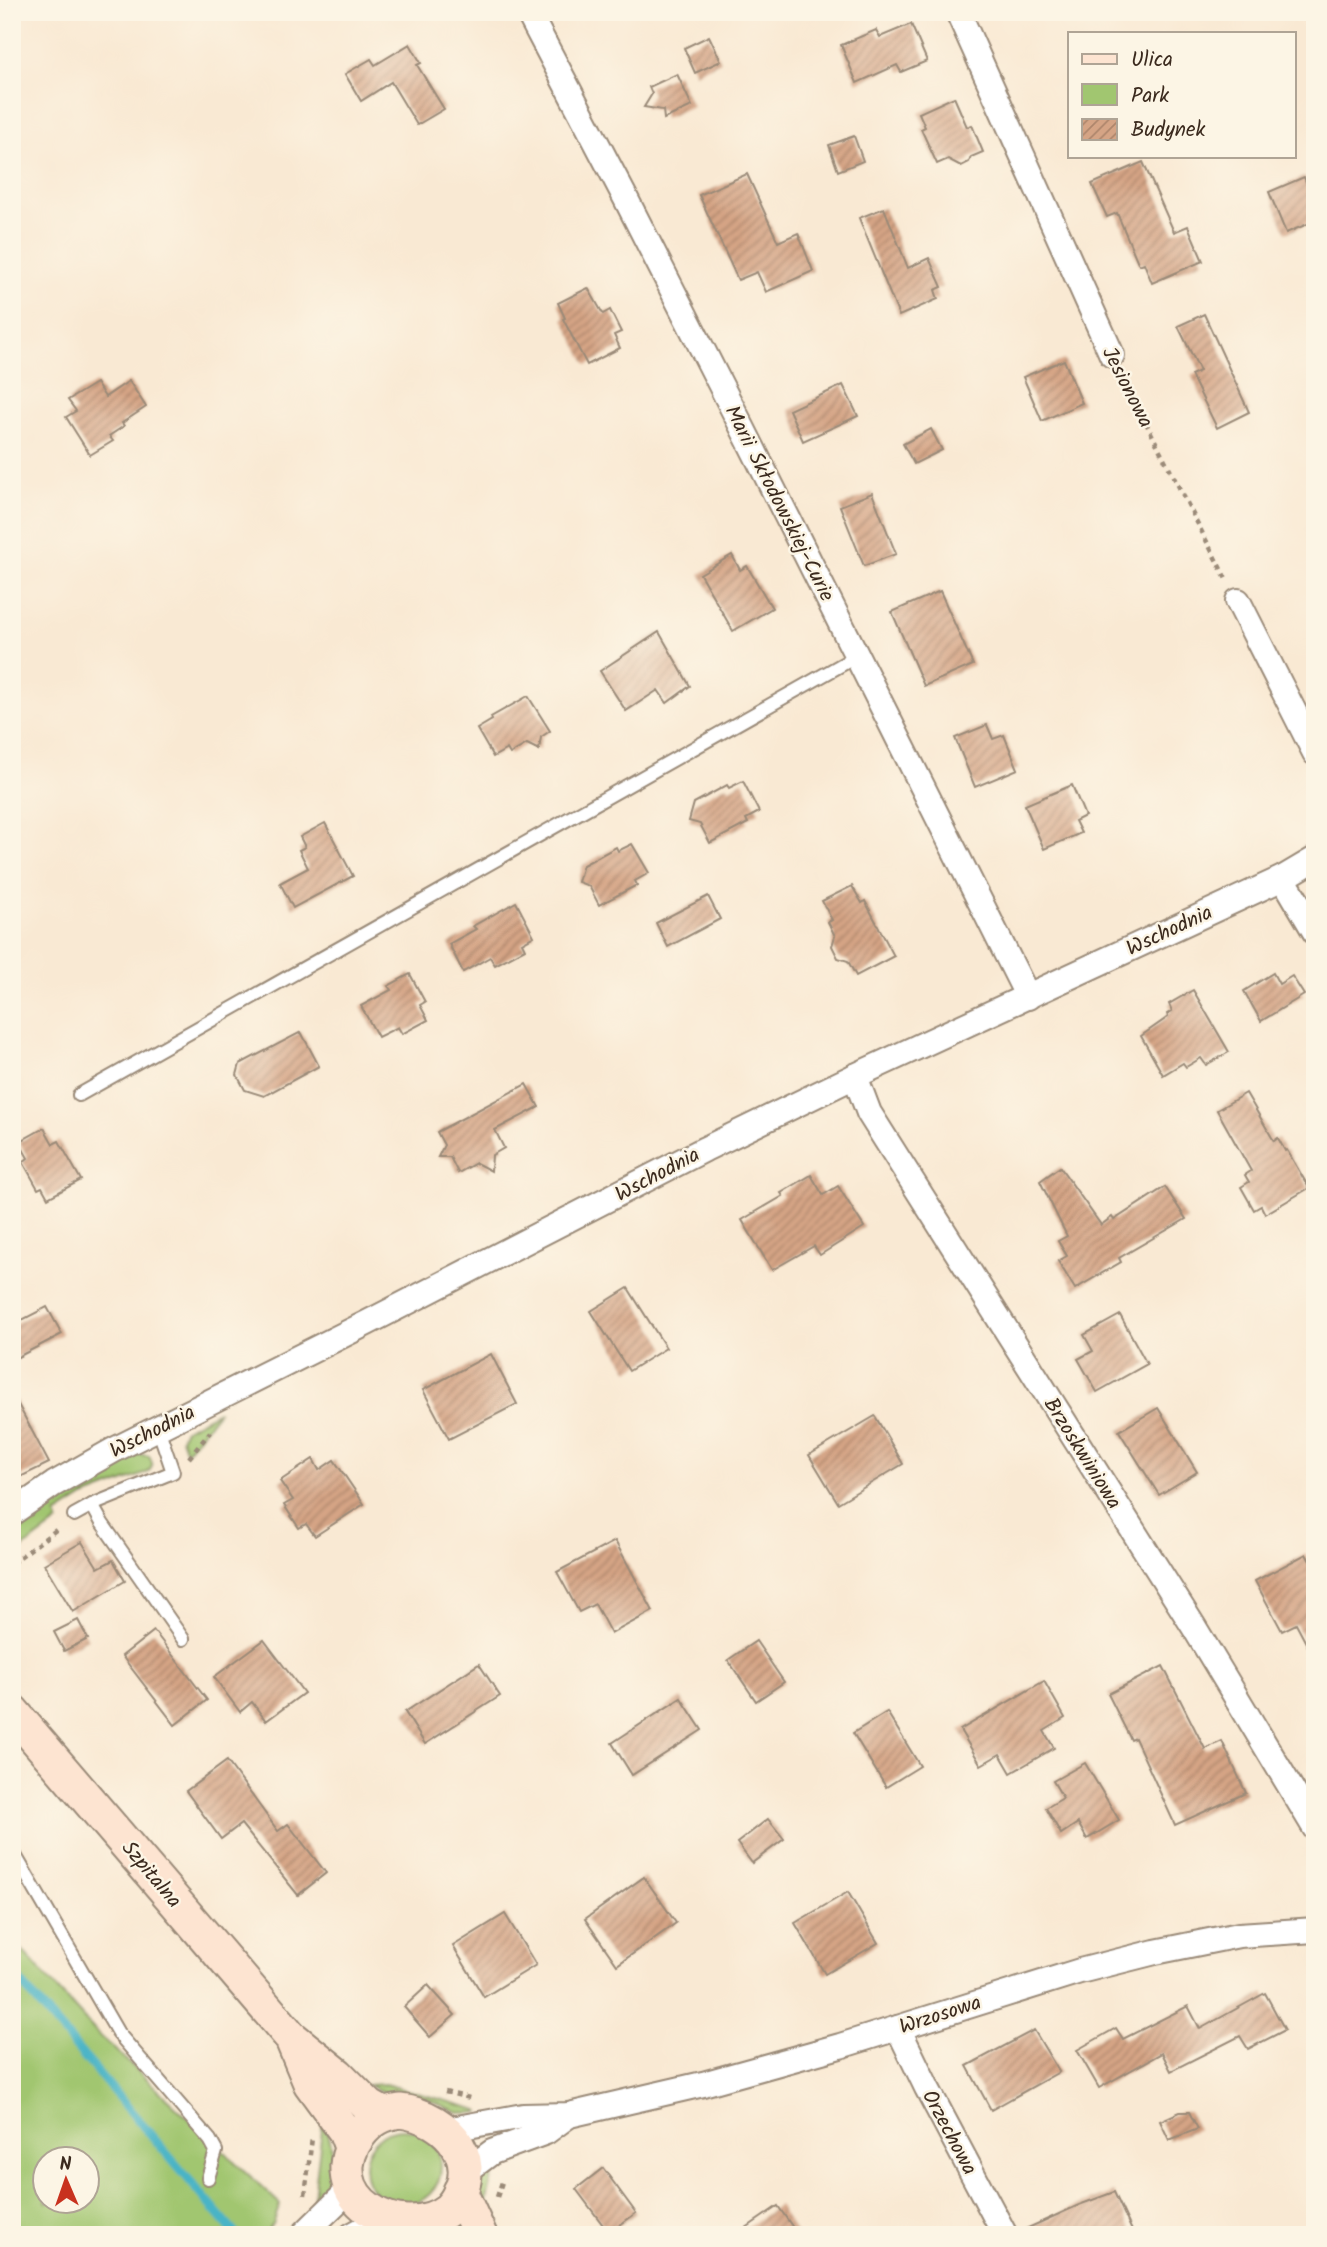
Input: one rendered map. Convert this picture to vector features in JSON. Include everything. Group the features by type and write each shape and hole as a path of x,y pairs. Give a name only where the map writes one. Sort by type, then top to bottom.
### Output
{"main road":[{"name":"Szpitalna","path":"12,1711 291,2036 369,2106 383,2114"},
{"name":"Szpitalna","path":"291,2036 310,2083 345,2130 351,2147"},
{"path":"400,2111 416,2113 433,2120 446,2130 460,2146 464,2160 462,2182 439,2229 364,2228 347,2173 351,2147 368,2124 383,2114 400,2111"},
{"path":"462,2182 480,2235"}],"street":[{"name":"Marii Skłodowskiej-Curie","path":"528,12 631,209 1028,996"},
{"name":"Jesionowa","path":"958,12 1112,355"},
{"path":"1238,601 1315,753"},
{"name":"Wschodnia","path":"12,1513 54,1484 158,1428 705,1149 855,1076 1283,878 1315,859"},
{"path":"1283,878 1315,932"},
{"name":"Brzoskwiniowa","path":"855,1076 869,1113 1194,1627 1315,1828"},
{"name":"Wrzosowa","path":"446,2130 523,2116 569,2115 703,2084 840,2046 1080,1971 1154,1952 1239,1935 1315,1930"},
{"name":"Orzechowa","path":"898,2028 1005,2235"},
{"name":"Wrzosowa","path":"462,2182 492,2152 547,2132 569,2115"},
{"path":"303,2235 351,2189"}],"lane":[{"path":"79,1095 857,656"},
{"path":"74,1516 93,1505 173,1472 158,1428"},
{"path":"93,1505 102,1523 183,1639"},
{"path":"12,1850 118,2033 210,2140 216,2151 208,2178"}],"path":[{"name":"Jesionowa","path":"1112,355 1238,601"},
{"path":"12,1563 61,1526"},
{"path":"438,2090 479,2099"},
{"path":"303,2199 313,2131"}],"green space":[{"path":"219,1411 186,1452 181,1438 185,1429"},
{"path":"137,1454 149,1456 151,1459 151,1469 147,1473 84,1497 56,1515 58,1522 12,1556 12,1529 82,1482"},
{"path":"12,1939 96,2032 280,2204 273,2224 263,2235 12,2235"},
{"path":"385,2084 480,2112 463,2113 430,2100 387,2093 368,2085"},
{"path":"323,2120 331,2144 333,2164 327,2184 313,2205"},
{"path":"403,2129 417,2132 430,2140 438,2153 441,2167 438,2181 430,2194 417,2202 403,2205 389,2202 376,2194 368,2181 365,2167 368,2153 376,2140 389,2132"},
{"path":"495,2164 484,2214 477,2189 482,2176"}],"building":[{"path":"911,24 927,61 901,72 897,65 857,83 841,45 876,30 880,37"},
{"path":"709,36 721,61 695,73 684,48"},
{"path":"410,44 421,63 417,65 444,109 417,125 391,82 361,101 345,74 371,59 375,65"},
{"path":"677,74 692,106 664,119 663,110 644,107 652,94 649,87"},
{"path":"954,97 967,127 972,125 983,152 971,157 969,162 961,166 948,159 937,164 921,129 925,127 919,113"},
{"path":"854,136 863,161 838,171 829,145"},
{"path":"1143,162 1174,232 1188,226 1203,261 1152,283 1144,263 1139,265 1117,213 1107,217 1092,184"},
{"path":"747,174 778,242 798,233 813,271 766,292 757,272 738,280 699,195"},
{"path":"1304,177 1315,203 1315,221 1286,233 1269,192"},
{"path":"884,208 908,268 929,258 942,287 935,290 938,299 899,316 859,218"},
{"path":"588,288 603,314 610,310 621,332 614,335 620,348 587,365 563,319 565,318 558,303"},
{"path":"1204,314 1249,412 1217,428 1191,375 1200,371 1178,326"},
{"path":"1064,360 1082,403 1042,421 1023,377"},
{"path":"129,381 146,407 122,423 124,426 109,436 113,441 90,455 66,417 76,411 68,400 96,383 105,397"},
{"path":"843,385 858,416 803,441 789,410"},
{"path":"931,429 942,450 914,464 903,444"},
{"path":"872,493 896,554 864,566 840,506"},
{"path":"732,555 740,570 747,566 772,608 733,631 700,574"},
{"path":"940,591 973,665 924,686 892,612"},
{"path":"659,632 690,686 667,703 658,690 626,711 600,671"},
{"path":"528,696 550,731 541,737 539,750 527,744 510,754 507,749 493,757 477,729 492,720 491,717"},
{"path":"987,725 993,739 1004,735 1018,769 975,787 955,738"},
{"path":"743,781 759,812 746,819 748,823 710,843 700,824 689,821 694,803 727,785 729,788"},
{"path":"1072,785 1085,816 1075,821 1081,833 1044,849 1025,805"},
{"path":"325,823 353,876 293,908 280,883 308,868 299,850 305,847 300,837"},
{"path":"632,844 649,873 635,881 637,885 599,905 589,886 578,882 583,865 616,847 618,851"},
{"path":"852,886 862,903 865,901 894,956 856,976 848,961 838,958 832,946 835,936 828,922 832,920 822,901"},
{"path":"708,896 720,919 668,947 656,923"},
{"path":"516,902 534,936 522,943 525,949 495,965 490,957 463,972 449,944 476,929 473,926"},
{"path":"1273,973 1279,984 1292,976 1304,995 1261,1021 1244,991"},
{"path":"410,974 425,1002 420,1005 428,1020 402,1034 398,1027 378,1037 361,1006 391,990 388,986"},
{"path":"1193,990 1229,1052 1206,1065 1201,1058 1186,1067 1183,1063 1163,1075 1141,1036 1168,1017 1167,1014 1172,1011 1169,1004"},
{"path":"301,1032 319,1066 264,1096 245,1090 237,1075 240,1064"},
{"path":"526,1084 539,1107 495,1130 504,1148 492,1155 491,1171 476,1163 458,1173 450,1157 438,1157 444,1145 437,1132"},
{"path":"1246,1093 1274,1141 1278,1138 1285,1151 1287,1150 1309,1188 1265,1214 1261,1206 1254,1210 1241,1187 1249,1182 1245,1175 1251,1171 1217,1110"},
{"path":"44,1128 53,1144 59,1141 81,1180 48,1198 42,1187 38,1189 23,1162 28,1158 19,1142"},
{"path":"1060,1167 1101,1225 1112,1217 1114,1220 1165,1187 1186,1219 1119,1258 1121,1262 1075,1289 1058,1261 1067,1256 1058,1241 1067,1236 1040,1181"},
{"path":"811,1175 823,1195 838,1186 864,1227 820,1255 814,1246 772,1270 742,1220 783,1196 781,1193"},
{"path":"628,1288 666,1348 629,1371 591,1311"},
{"path":"47,1307 62,1334 12,1360 12,1325"},
{"path":"1120,1315 1147,1364 1097,1392 1078,1359 1093,1351 1084,1335"},
{"path":"491,1354 517,1404 449,1439 423,1390"},
{"path":"12,1393 49,1463 12,1481"},
{"path":"1158,1408 1197,1472 1159,1495 1119,1431"},
{"path":"875,1416 903,1464 838,1503 809,1455"},
{"path":"313,1459 319,1470 334,1460 364,1504 315,1536 306,1524 299,1528 284,1505 293,1500 280,1481"},
{"path":"615,1541 653,1611 611,1634 595,1604 579,1612 557,1572"},
{"path":"82,1542 98,1568 113,1560 125,1581 73,1612 44,1564"},
{"path":"1306,1554 1315,1570 1315,1660 1296,1624 1282,1631 1255,1581"},
{"path":"78,1620 88,1639 64,1651 54,1632"},
{"path":"154,1631 207,1700 175,1725 122,1656"},
{"path":"264,1640 304,1693 266,1721 252,1702 240,1712 214,1677"},
{"path":"756,1641 784,1682 756,1701 728,1660"},
{"path":"479,1664 500,1696 425,1744 405,1712"},
{"path":"1163,1666 1205,1749 1222,1741 1246,1793 1175,1825 1135,1738 1131,1740 1108,1694"},
{"path":"1044,1681 1065,1718 1044,1731 1054,1748 1011,1773 1000,1754 981,1765 960,1730"},
{"path":"681,1698 702,1730 632,1775 612,1743"},
{"path":"887,1712 920,1766 886,1787 853,1733"},
{"path":"227,1761 278,1831 288,1824 326,1873 298,1895 241,1824 221,1839 186,1791"},
{"path":"1085,1763 1119,1820 1087,1839 1078,1823 1061,1834 1046,1808 1063,1798 1053,1781"},
{"path":"768,1819 784,1839 752,1863 737,1843"},
{"path":"644,1877 676,1923 617,1965 585,1919"},
{"path":"848,1892 878,1943 825,1974 795,1923"},
{"path":"505,1914 536,1965 484,1997 453,1946"},
{"path":"428,1985 455,2015 430,2037 404,2007"},
{"path":"1265,1993 1285,2030 1248,2049 1240,2036 1171,2071 1162,2053 1099,2088 1077,2050 1116,2028 1123,2039 1188,2006 1200,2029"},
{"path":"1034,2030 1059,2072 991,2110 967,2066"},
{"path":"1180,2112 1189,2112 1198,2129 1169,2140 1160,2121"},
{"path":"603,2168 636,2213 609,2233 576,2189"},
{"path":"1114,2192 1134,2235 1020,2235 1019,2232"},
{"path":"778,2206 798,2235 736,2235"}],"waterway":[{"path":"12,1972 236,2235"}]}
